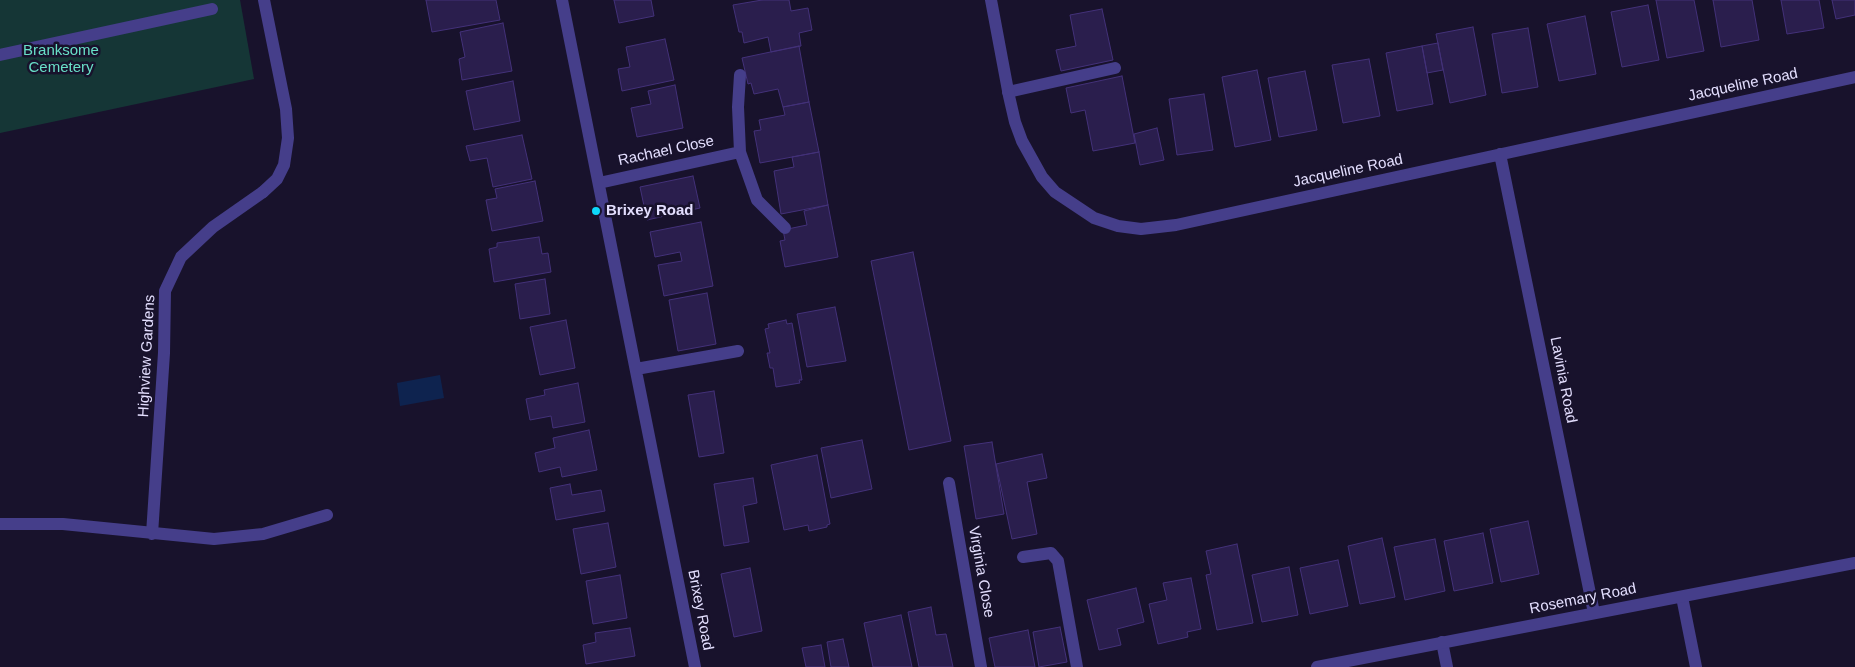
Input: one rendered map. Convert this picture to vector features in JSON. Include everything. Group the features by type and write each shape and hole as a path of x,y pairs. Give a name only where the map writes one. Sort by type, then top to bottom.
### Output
{"street":[{"name":"Highview Gardens","path":"152,534 164,353 165,291 181,257 213,227 263,192 277,178 284,165 288,138 286,109 264,0"},
{"name":"Brixey Road","path":"562,0 695,667"},
{"name":"Jacqueline Road","path":"991,0 1008,92 1022,141 1042,177 1055,192 1094,218 1118,226 1141,229 1176,225 1855,77"},
{"path":"0,55 212,9"},
{"path":"1008,92 1115,68"},
{"path":"740,75 738,107 740,152 757,200 785,228"},
{"name":"Rachael Close","path":"599,183 740,152"},
{"name":"Lavinia Road","path":"1500,154 1594,613"},
{"path":"636,369 738,351"},
{"name":"Virginia Close","path":"949,483 981,667"},
{"path":"0,524 63,524 214,539 263,534 327,515"},
{"path":"1023,557 1051,553 1058,561 1077,667"},
{"name":"Rosemary Road","path":"1316,667 1855,563"},
{"path":"1682,597 1696,667"},
{"path":"1442,642 1447,667"}],"green space":[{"name":"Branksome Cemetery","path":"0,0 240,0 254,79 0,133"}],"water":[{"path":"440,375 444,398 400,406 397,383"}],"building":[{"path":"426,0 496,0 500,20 432,32"},
{"path":"614,0 651,0 654,16 619,23"},
{"path":"762,0 789,0 791,11 808,8 812,30 799,33 801,46 771,52 768,37 744,43 742,32 739,32 733,5"},
{"path":"1656,0 1694,0 1704,51 1667,58"},
{"path":"1713,0 1752,0 1759,40 1721,47"},
{"path":"1781,0 1819,0 1824,28 1787,34"},
{"path":"1832,0 1855,0 1855,15 1836,19"},
{"path":"1648,5 1659,60 1622,67 1611,12"},
{"path":"1102,9 1113,60 1061,71 1056,50 1076,46 1070,15"},
{"path":"1585,16 1596,74 1559,81 1547,24"},
{"path":"503,23 512,71 462,80 459,59 465,57 460,32"},
{"path":"1473,27 1486,95 1450,103 1436,34"},
{"path":"1528,28 1538,87 1502,93 1492,34"},
{"path":"665,39 674,80 622,91 618,69 630,67 626,47"},
{"path":"1438,43 1443,70 1427,73 1422,46"},
{"path":"799,46 809,102 783,107 778,89 754,94 751,83 748,84 742,58"},
{"path":"1422,46 1433,104 1397,111 1386,53"},
{"path":"1369,59 1380,116 1343,123 1332,65"},
{"path":"1257,70 1271,140 1235,147 1222,77"},
{"path":"1305,71 1317,130 1279,137 1268,78"},
{"path":"1122,76 1135,143 1093,151 1085,110 1071,113 1066,88"},
{"path":"513,81 520,121 474,130 466,91"},
{"path":"675,85 683,128 637,137 631,108 651,104 648,91"},
{"path":"1204,94 1213,150 1177,155 1169,99"},
{"path":"809,102 819,152 760,163 754,131 761,130 759,120 785,115 783,107"},
{"path":"1157,128 1164,160 1140,165 1134,134"},
{"path":"522,135 532,179 493,187 487,158 470,161 466,146"},
{"path":"819,152 828,205 781,214 774,171 794,167 792,157"},
{"path":"693,176 700,208 647,220 640,187"},
{"path":"535,181 543,221 492,231 486,200 497,198 495,189"},
{"path":"828,205 838,257 785,267 780,241 785,240 783,230 807,225 804,211"},
{"path":"701,222 713,286 664,296 658,265 682,261 680,252 655,257 650,232"},
{"path":"539,237 542,254 548,253 551,272 494,282 489,249 497,247 497,243"},
{"path":"913,252 951,441 909,450 871,261"},
{"path":"545,279 550,314 520,319 515,284"},
{"path":"707,293 716,344 678,351 669,300"},
{"path":"835,307 846,361 807,367 797,314"},
{"path":"566,320 575,368 540,375 530,327"},
{"path":"786,320 787,324 792,323 802,380 799,380 800,383 776,387 773,368 770,368 767,353 770,353 765,329 769,328 768,324"},
{"path":"578,383 585,422 553,428 551,416 530,420 526,399 545,395 544,390"},
{"path":"714,391 724,453 699,457 688,395"},
{"path":"589,430 597,470 562,477 560,467 539,472 535,453 555,448 553,438"},
{"path":"862,440 872,489 831,498 821,448"},
{"path":"992,442 1004,514 976,519 964,446"},
{"path":"1042,454 1047,478 1027,482 1037,534 1012,539 996,464"},
{"path":"817,455 830,524 827,527 809,531 808,525 784,530 771,465"},
{"path":"753,478 757,503 743,506 749,542 724,546 714,484"},
{"path":"570,484 572,495 601,490 605,511 556,520 550,488"},
{"path":"1528,521 1539,574 1501,582 1490,529"},
{"path":"608,523 616,567 581,574 573,529"},
{"path":"1483,533 1493,583 1454,591 1444,541"},
{"path":"1382,538 1395,597 1360,604 1348,546"},
{"path":"1435,539 1445,591 1405,600 1394,547"},
{"path":"1237,544 1253,623 1217,630 1206,575 1211,574 1206,551"},
{"path":"1338,560 1348,606 1310,614 1300,568"},
{"path":"1289,567 1298,615 1262,622 1252,575"},
{"path":"750,568 762,631 734,637 721,574"},
{"path":"620,575 627,618 593,624 586,581"},
{"path":"1191,578 1201,629 1187,632 1188,637 1158,644 1149,604 1167,600 1163,583"},
{"path":"1136,588 1144,622 1117,629 1121,645 1099,650 1087,600"},
{"path":"931,607 936,635 946,634 953,667 919,667 908,612"},
{"path":"901,615 912,667 873,667 864,623"},
{"path":"1060,627 1067,662 1039,667 1033,632"},
{"path":"630,628 635,656 586,664 583,645 596,642 595,633"},
{"path":"1028,630 1035,667 995,667 989,638"},
{"path":"843,639 849,667 831,667 827,642"},
{"path":"821,645 825,667 806,667 802,648"}],"place":[{"name":"Brixey Road","path":"596,211"}]}
